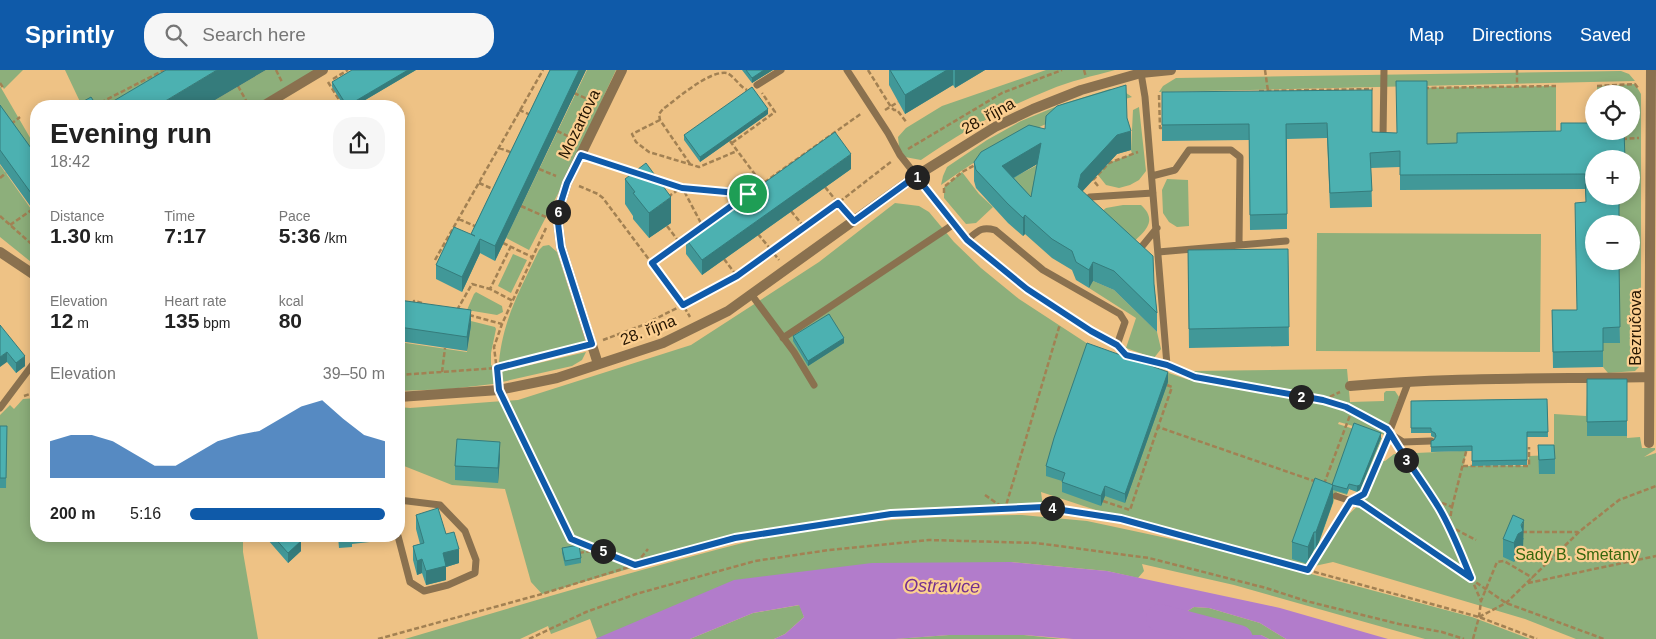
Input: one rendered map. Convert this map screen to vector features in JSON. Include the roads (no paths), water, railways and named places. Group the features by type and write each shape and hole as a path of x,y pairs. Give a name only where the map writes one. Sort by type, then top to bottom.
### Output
{"street":[{"path":"273,100 323,70"},
{"name":"Mozartova","path":"598,364 561,247 557,215 568,182 622,70"},
{"name":"28. října","path":"405,397 499,390 558,378 663,343 728,311 916,176 995,127 1033,109 1081,90 1141,73 1171,70"},
{"name":"Bezručova","path":"1649,442 1653,377 1651,70"},
{"path":"0,252 30,272"},
{"name":"Bezručova","path":"1350,386 1653,377"}],"lane":[{"path":"757,85 781,70"},
{"path":"847,70 900,155 967,240 1027,289 1091,331 1117,345 1125,322 1120,314 1043,270 995,230 987,228 979,230 967,240"},
{"path":"1382,137 1384,70"},
{"path":"1141,73 1150,148 1167,365"},
{"path":"1152,176 1175,170 1189,150 1231,150 1240,158 1239,244"},
{"path":"1090,197 1153,193"},
{"path":"783,338 954,224"},
{"path":"1140,250 1157,228"},
{"path":"1158,252 1286,241"},
{"path":"750,294 783,338 814,385"},
{"path":"0,408 30,368"},
{"path":"1336,496 1351,501 1364,494 1390,433 1408,383"},
{"path":"1390,433 1403,442 1431,440"},
{"path":"400,542 410,582 424,591 448,586 475,573 476,560 465,531 440,505 405,501"}],"water":[{"path":"1011,562 1107,571 1280,608 1388,639 1286,639 1260,623 1209,608 1194,607 1186,612 1186,618 1197,629 1209,635 1261,635 1269,639 1073,639 1024,635 949,635 895,639 774,639 785,634 804,617 799,605 753,613 690,639 595,639 734,580 872,563"}],"waterway":[{"name":"Ostravice","path":"1160,618 1239,639"}],"park label":[{"name":"Sady B. Smetany","path":"1577,554"}]}
